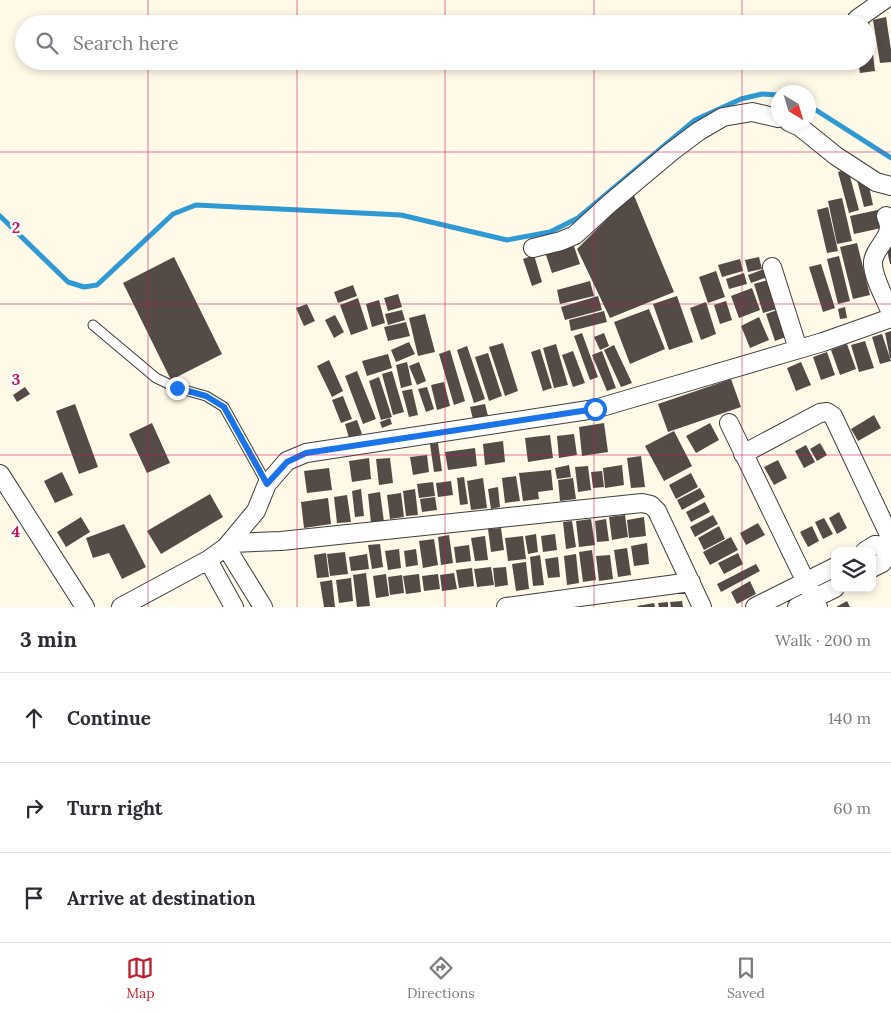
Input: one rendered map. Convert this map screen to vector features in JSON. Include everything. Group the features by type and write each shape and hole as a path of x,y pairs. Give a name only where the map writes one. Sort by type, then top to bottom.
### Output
{"street":[{"path":"862,15 884,0"},
{"path":"532,248 561,241 575,235 671,152 699,131 723,117 752,112 771,116"},
{"path":"804,130 836,156 876,182 891,186"},
{"path":"886,216 889,228 873,261 874,269 891,313"},
{"path":"772,268 798,349"},
{"path":"128,605 208,560 229,545 256,511 267,484 287,462 306,453 595,409 798,349 891,318"},
{"path":"743,454 820,412 827,412 833,416 891,539"},
{"path":"728,423 816,603"},
{"path":"0,474 85,607"},
{"path":"229,545 642,503 651,505 657,511 702,607"},
{"path":"229,545 263,607"},
{"path":"872,547 875,545 891,546"},
{"path":"876,566 882,563 891,551"},
{"path":"208,560 234,607"},
{"path":"755,607 831,569"},
{"path":"506,607 691,582"},
{"path":"797,607 816,603 831,591"}],"lane":[{"path":"92,325 156,378 177,388 206,396 224,407 267,484"}],"building":[{"path":"886,17 891,62 880,63 876,38 876,19"},
{"path":"860,70 875,70 875,71 860,73"},
{"path":"848,169 859,210 849,213 838,172"},
{"path":"867,177 873,205 864,207 857,180"},
{"path":"633,193 674,292 610,318 577,249"},
{"path":"842,198 852,241 837,244 828,201"},
{"path":"828,207 838,251 827,253 817,210"},
{"path":"882,209 886,227 854,234 850,216"},
{"path":"573,243 580,264 552,273 545,252"},
{"path":"857,243 870,295 853,299 840,247"},
{"path":"891,245 891,264 890,264 886,246"},
{"path":"534,255 542,282 532,286 523,259"},
{"path":"839,256 850,301 838,304 827,259"},
{"path":"174,257 222,354 171,380 123,283"},
{"path":"759,257 762,269 748,272 745,260"},
{"path":"740,259 743,271 722,277 718,265"},
{"path":"821,264 835,308 823,312 809,267"},
{"path":"767,268 770,276 751,283 748,275"},
{"path":"716,271 725,297 708,303 699,277"},
{"path":"744,273 747,284 729,289 726,279"},
{"path":"771,279 780,308 763,313 754,284"},
{"path":"590,281 594,296 560,304 557,290"},
{"path":"353,285 357,296 338,303 334,292"},
{"path":"752,288 760,310 739,318 731,296"},
{"path":"398,294 402,307 388,311 384,298"},
{"path":"598,296 602,310 565,320 561,307"},
{"path":"677,296 693,342 669,350 653,304"},
{"path":"358,298 368,329 351,335 340,305"},
{"path":"379,300 385,323 372,327 366,304"},
{"path":"726,301 732,320 720,324 714,305"},
{"path":"706,302 716,334 701,340 690,308"},
{"path":"307,304 315,321 304,326 296,308"},
{"path":"845,307 847,318 840,319 838,309"},
{"path":"649,309 665,349 630,364 614,322"},
{"path":"402,310 405,320 388,325 385,314"},
{"path":"777,310 786,337 775,341 766,314"},
{"path":"604,311 607,322 571,331 569,320"},
{"path":"425,314 435,352 418,356 409,318"},
{"path":"335,315 344,332 334,338 325,320"},
{"path":"759,317 769,340 750,348 741,326"},
{"path":"406,322 410,336 388,341 384,327"},
{"path":"891,331 891,358 890,358 885,333"},
{"path":"582,333 598,377 590,380 574,336"},
{"path":"604,333 609,346 600,350 594,337"},
{"path":"882,334 891,361 880,364 872,337"},
{"path":"865,341 874,368 859,372 851,345"},
{"path":"409,342 415,354 396,362 391,350"},
{"path":"503,343 518,391 505,396 489,347"},
{"path":"556,344 568,385 554,388 543,348"},
{"path":"847,344 856,369 840,375 831,350"},
{"path":"614,345 632,383 621,387 604,350"},
{"path":"467,346 485,399 474,403 457,350"},
{"path":"540,349 552,388 543,391 531,352"},
{"path":"450,350 465,401 454,405 439,354"},
{"path":"573,351 585,383 573,387 562,355"},
{"path":"602,351 616,388 607,391 592,355"},
{"path":"827,352 835,375 821,380 813,357"},
{"path":"488,353 502,396 489,401 475,357"},
{"path":"388,354 392,368 367,376 362,361"},
{"path":"329,360 343,391 332,397 317,366"},
{"path":"407,362 412,385 401,388 396,365"},
{"path":"419,362 426,381 417,385 409,366"},
{"path":"801,362 811,385 796,391 787,368"},
{"path":"357,371 376,419 363,424 345,376"},
{"path":"392,371 404,412 393,415 382,374"},
{"path":"379,377 392,417 381,420 369,381"},
{"path":"731,379 741,407 668,432 658,404"},
{"path":"444,382 450,406 437,410 431,385"},
{"path":"25,387 30,394 17,402 13,395"},
{"path":"427,387 434,409 426,412 418,389"},
{"path":"412,389 418,415 409,417 402,391"},
{"path":"343,396 352,419 341,423 332,400"},
{"path":"75,404 98,467 79,474 56,411"},
{"path":"485,404 488,416 473,419 470,407"},
{"path":"874,415 881,428 858,441 851,429"},
{"path":"390,418 392,424 382,428 380,422"},
{"path":"357,420 362,434 349,438 345,424"},
{"path":"152,423 170,463 147,473 129,434"},
{"path":"604,423 608,452 582,456 579,427"},
{"path":"710,423 719,440 696,453 686,436"},
{"path":"674,431 692,466 664,481 645,446"},
{"path":"574,434 577,455 559,458 557,436"},
{"path":"550,435 553,458 528,462 525,438"},
{"path":"503,441 505,462 485,465 483,444"},
{"path":"438,443 442,471 434,472 430,444"},
{"path":"820,443 827,455 817,461 810,449"},
{"path":"806,445 815,462 804,468 795,451"},
{"path":"475,448 477,466 448,470 445,452"},
{"path":"427,455 429,472 413,475 410,457"},
{"path":"641,456 645,487 631,488 627,458"},
{"path":"369,458 371,479 352,482 349,461"},
{"path":"390,458 393,483 379,485 376,459"},
{"path":"778,460 787,478 774,485 764,467"},
{"path":"569,465 571,477 557,479 555,468"},
{"path":"622,465 624,485 605,488 603,468"},
{"path":"588,466 591,490 578,492 575,467"},
{"path":"329,468 332,490 307,493 304,471"},
{"path":"551,470 553,490 538,492 539,499 523,501 519,473"},
{"path":"602,471 604,487 593,488 591,472"},
{"path":"62,472 73,495 55,503 44,481"},
{"path":"691,473 698,487 676,499 669,485"},
{"path":"516,476 520,501 505,503 502,478"},
{"path":"464,477 468,504 460,505 457,478"},
{"path":"483,478 487,508 471,510 467,481"},
{"path":"573,478 576,499 560,501 558,480"},
{"path":"451,481 453,495 438,497 436,483"},
{"path":"433,482 435,496 419,498 417,484"},
{"path":"498,487 500,507 491,509 488,489"},
{"path":"700,488 705,497 682,510 677,500"},
{"path":"361,489 364,516 355,517 352,491"},
{"path":"415,489 418,515 406,516 403,491"},
{"path":"380,492 384,522 371,523 368,494"},
{"path":"401,493 404,517 390,519 387,495"},
{"path":"210,494 223,517 161,554 147,531"},
{"path":"347,495 351,522 337,523 334,497"},
{"path":"435,497 437,510 422,512 420,499"},
{"path":"328,498 331,524 304,528 301,502"},
{"path":"705,502 710,512 691,522 686,512"},
{"path":"839,512 847,528 837,534 829,518"},
{"path":"625,515 628,537 612,540 609,517"},
{"path":"713,515 718,524 695,537 690,527"},
{"path":"81,517 90,532 66,547 57,532"},
{"path":"644,517 646,536 629,538 627,520"},
{"path":"824,518 833,534 823,539 815,522"},
{"path":"591,519 595,545 579,547 576,521"},
{"path":"606,519 609,541 597,542 595,521"},
{"path":"572,521 576,547 566,549 563,522"},
{"path":"758,523 765,535 746,545 740,533"},
{"path":"124,524 146,567 122,579 109,553 93,558 86,538"},
{"path":"719,526 725,539 704,550 698,538"},
{"path":"812,526 819,541 808,547 800,532"},
{"path":"501,528 504,550 491,552 488,529"},
{"path":"536,534 538,552 528,554 525,536"},
{"path":"555,534 557,550 543,552 541,536"},
{"path":"449,535 453,563 441,565 438,537"},
{"path":"485,536 488,560 475,561 471,538"},
{"path":"523,536 526,559 508,561 505,538"},
{"path":"731,537 738,550 710,565 703,552"},
{"path":"434,539 438,565 423,568 419,541"},
{"path":"647,543 649,564 634,566 631,546"},
{"path":"380,544 383,567 372,569 368,545"},
{"path":"469,545 471,561 456,563 454,547"},
{"path":"627,548 631,575 618,577 614,550"},
{"path":"399,549 401,568 388,570 385,551"},
{"path":"416,549 418,565 406,567 404,551"},
{"path":"592,550 596,580 583,582 579,552"},
{"path":"345,552 348,574 330,576 327,554"},
{"path":"326,553 329,577 317,578 314,555"},
{"path":"738,553 743,564 724,574 718,563"},
{"path":"367,554 369,569 351,571 349,557"},
{"path":"576,554 579,583 567,585 564,556"},
{"path":"540,555 544,585 533,586 530,557"},
{"path":"610,555 613,579 599,581 596,556"},
{"path":"558,557 560,577 548,578 545,559"},
{"path":"526,562 529,589 516,591 512,564"},
{"path":"756,564 760,571 721,592 717,584"},
{"path":"491,567 494,585 477,587 474,569"},
{"path":"506,567 508,585 495,587 493,568"},
{"path":"472,568 474,586 459,588 456,570"},
{"path":"366,573 370,606 357,607 353,575"},
{"path":"454,573 457,589 442,591 440,575"},
{"path":"386,574 389,596 376,598 373,576"},
{"path":"419,574 421,592 406,594 403,576"},
{"path":"438,574 440,589 424,591 422,576"},
{"path":"402,575 404,593 390,595 388,577"},
{"path":"351,578 353,601 339,603 336,580"},
{"path":"332,580 335,607 324,607 320,582"},
{"path":"750,581 756,594 737,604 731,592"},
{"path":"682,601 683,607 671,607 670,602"},
{"path":"847,601 850,607 836,607"},
{"path":"668,602 668,607 659,607 658,603"},
{"path":"654,603 655,607 637,606"}],"waterway":[{"path":"0,216 68,282 84,287 97,285 173,214 196,205 401,215 507,240 550,232 578,218 695,120 741,99 762,94 771,95"},
{"path":"816,110 891,158"}],"route":[{"path":"177,388 206,396 224,407 267,484 287,462 306,453 595,409"}]}
